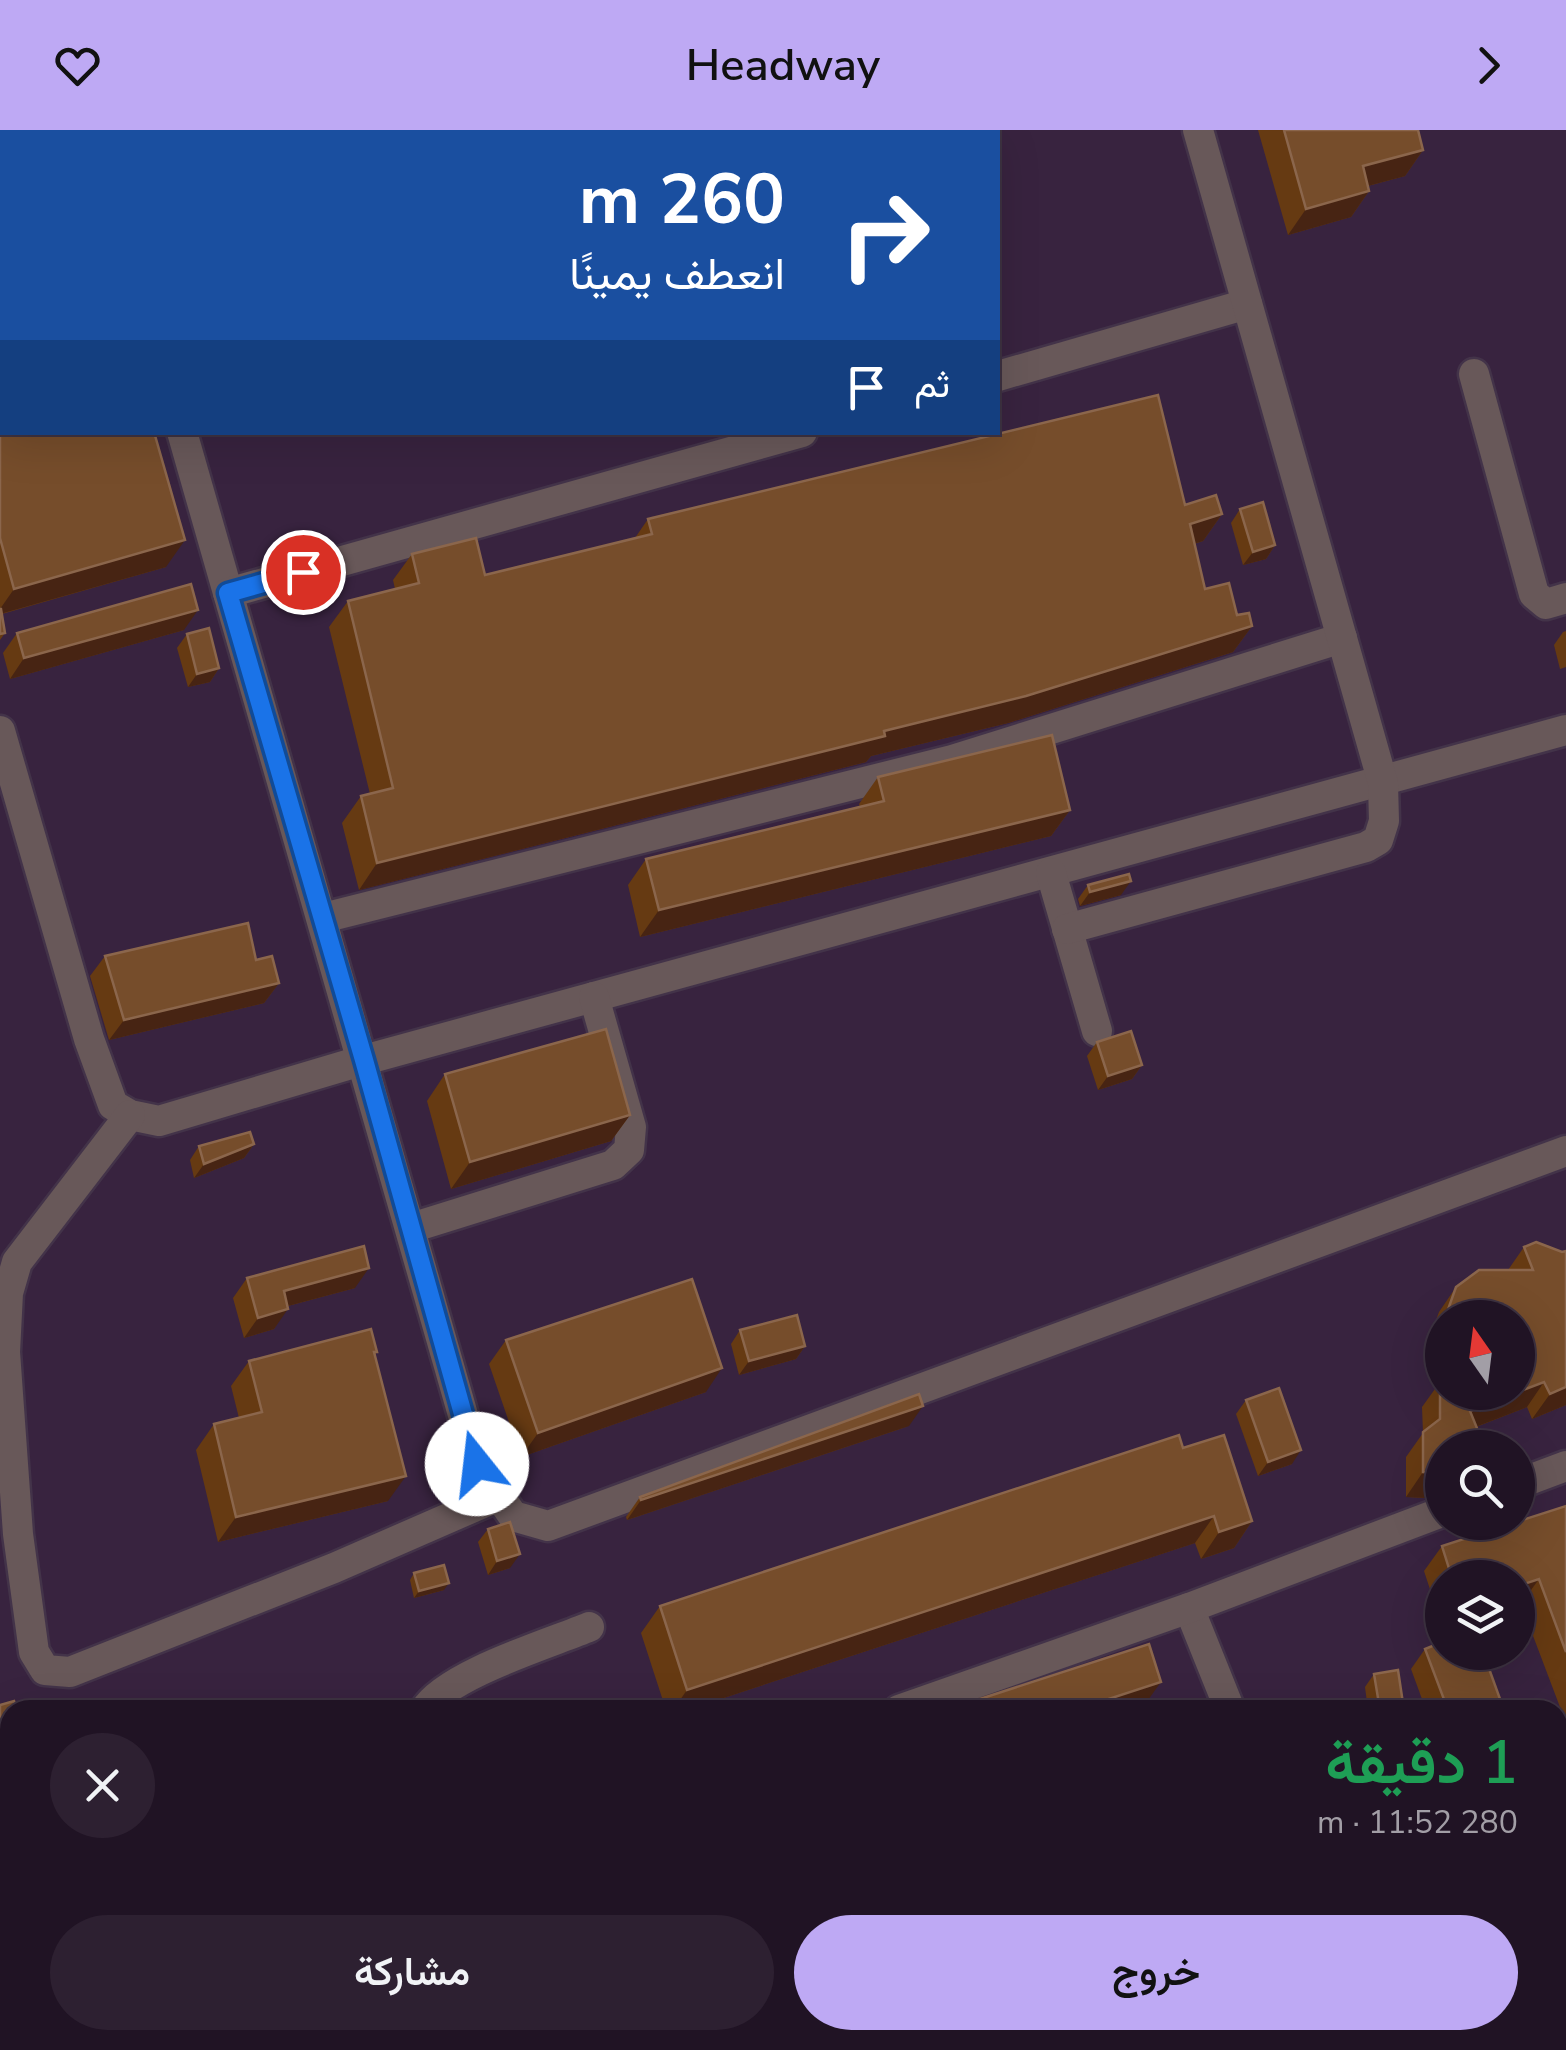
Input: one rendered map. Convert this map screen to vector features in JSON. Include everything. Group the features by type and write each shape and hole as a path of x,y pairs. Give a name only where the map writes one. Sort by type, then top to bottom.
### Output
{"street":[{"path":"1067,929 1366,847 1378,840 1384,820 1382,783 1198,130"},
{"path":"1000,374 1248,304"},
{"path":"1474,374 1534,594 1546,604 1566,598"},
{"path":"183,435 477,1464 512,1516 548,1526 1566,1151"},
{"path":"228,593 783,435"},
{"path":"228,593 791,435"},
{"path":"323,918 952,760 1342,638"},
{"path":"0,731 89,1040 113,1105 130,1116 159,1121 364,1060 1566,730"},
{"path":"1051,873 1097,1031"},
{"path":"411,1228 613,1166 629,1150 631,1126 594,997"},
{"path":"130,1116 17,1262 8,1294 5,1352 18,1534 34,1652 45,1670 70,1672 334,1568 499,1496"},
{"path":"1535,1478 1566,1466"},
{"path":"928,1700 1190,1608 1425,1518"},
{"path":"1190,1608 1226,1700"},
{"path":"431,1700 454,1683 589,1627"}],"shaded area":[{"path":"1000,130 1566,130 1566,1700 0,1700 0,435 1000,435"}],"building":[{"path":"1284,130 1418,130 1423,150 1363,166 1369,191 1306,209"},
{"path":"1158,395 1185,505 1216,495 1222,514 1190,524 1205,589 1229,583 1237,615 1249,613 1252,626 1026,696 884,731 885,736 377,863 361,796 393,788 348,601 419,583 412,554 476,538 485,575 652,534 648,519"},
{"path":"0,435 155,435 185,540 14,589 0,538"},
{"path":"1263,502 1275,545 1253,552 1240,509"},
{"path":"191,584 198,610 24,658 17,633"},
{"path":"0,609 5,633 0,634"},
{"path":"209,628 219,668 197,674 187,634"},
{"path":"1052,735 1070,810 659,910 646,859 884,801 878,777"},
{"path":"1129,874 1131,881 1090,892 1088,885"},
{"path":"248,923 256,960 272,956 279,983 124,1020 105,956"},
{"path":"606,1029 630,1115 470,1162 445,1074"},
{"path":"1131,1031 1142,1065 1108,1076 1097,1042"},
{"path":"250,1132 254,1144 204,1164 199,1146"},
{"path":"1536,1242 1566,1251 1566,1387 1550,1394 1544,1382 1535,1385 1535,1300 1451,1300 1456,1287 1479,1270 1533,1270 1524,1247"},
{"path":"364,1246 369,1268 284,1291 288,1309 258,1318 247,1278"},
{"path":"692,1279 722,1368 538,1433 506,1340"},
{"path":"797,1315 805,1346 749,1361 740,1330"},
{"path":"371,1329 406,1476 236,1517 214,1424 262,1412 249,1361"},
{"path":"1279,1388 1301,1450 1268,1462 1246,1400"},
{"path":"919,1394 923,1406 641,1500 640,1497"},
{"path":"1440,1410 1472,1410 1478,1430 1426,1430 1440,1419"},
{"path":"1425,1430 1425,1472 1423,1472"},
{"path":"1179,1435 1183,1448 1224,1435 1252,1521 1219,1532 1214,1516 687,1690 660,1606"},
{"path":"1566,1506 1566,1652 1539,1579 1535,1580 1535,1560 1446,1560 1442,1546 1461,1540 1535,1540 1535,1516"},
{"path":"510,1522 520,1554 497,1561 488,1529"},
{"path":"444,1565 449,1583 419,1591 414,1573"},
{"path":"1149,1644 1161,1682 1106,1700 977,1700"},
{"path":"1398,1670 1402,1700 1378,1700 1374,1674"},
{"path":"1433,1670 1490,1670 1500,1700 1444,1700"}],"route":[{"path":"303,572 228,593 477,1464"}]}
